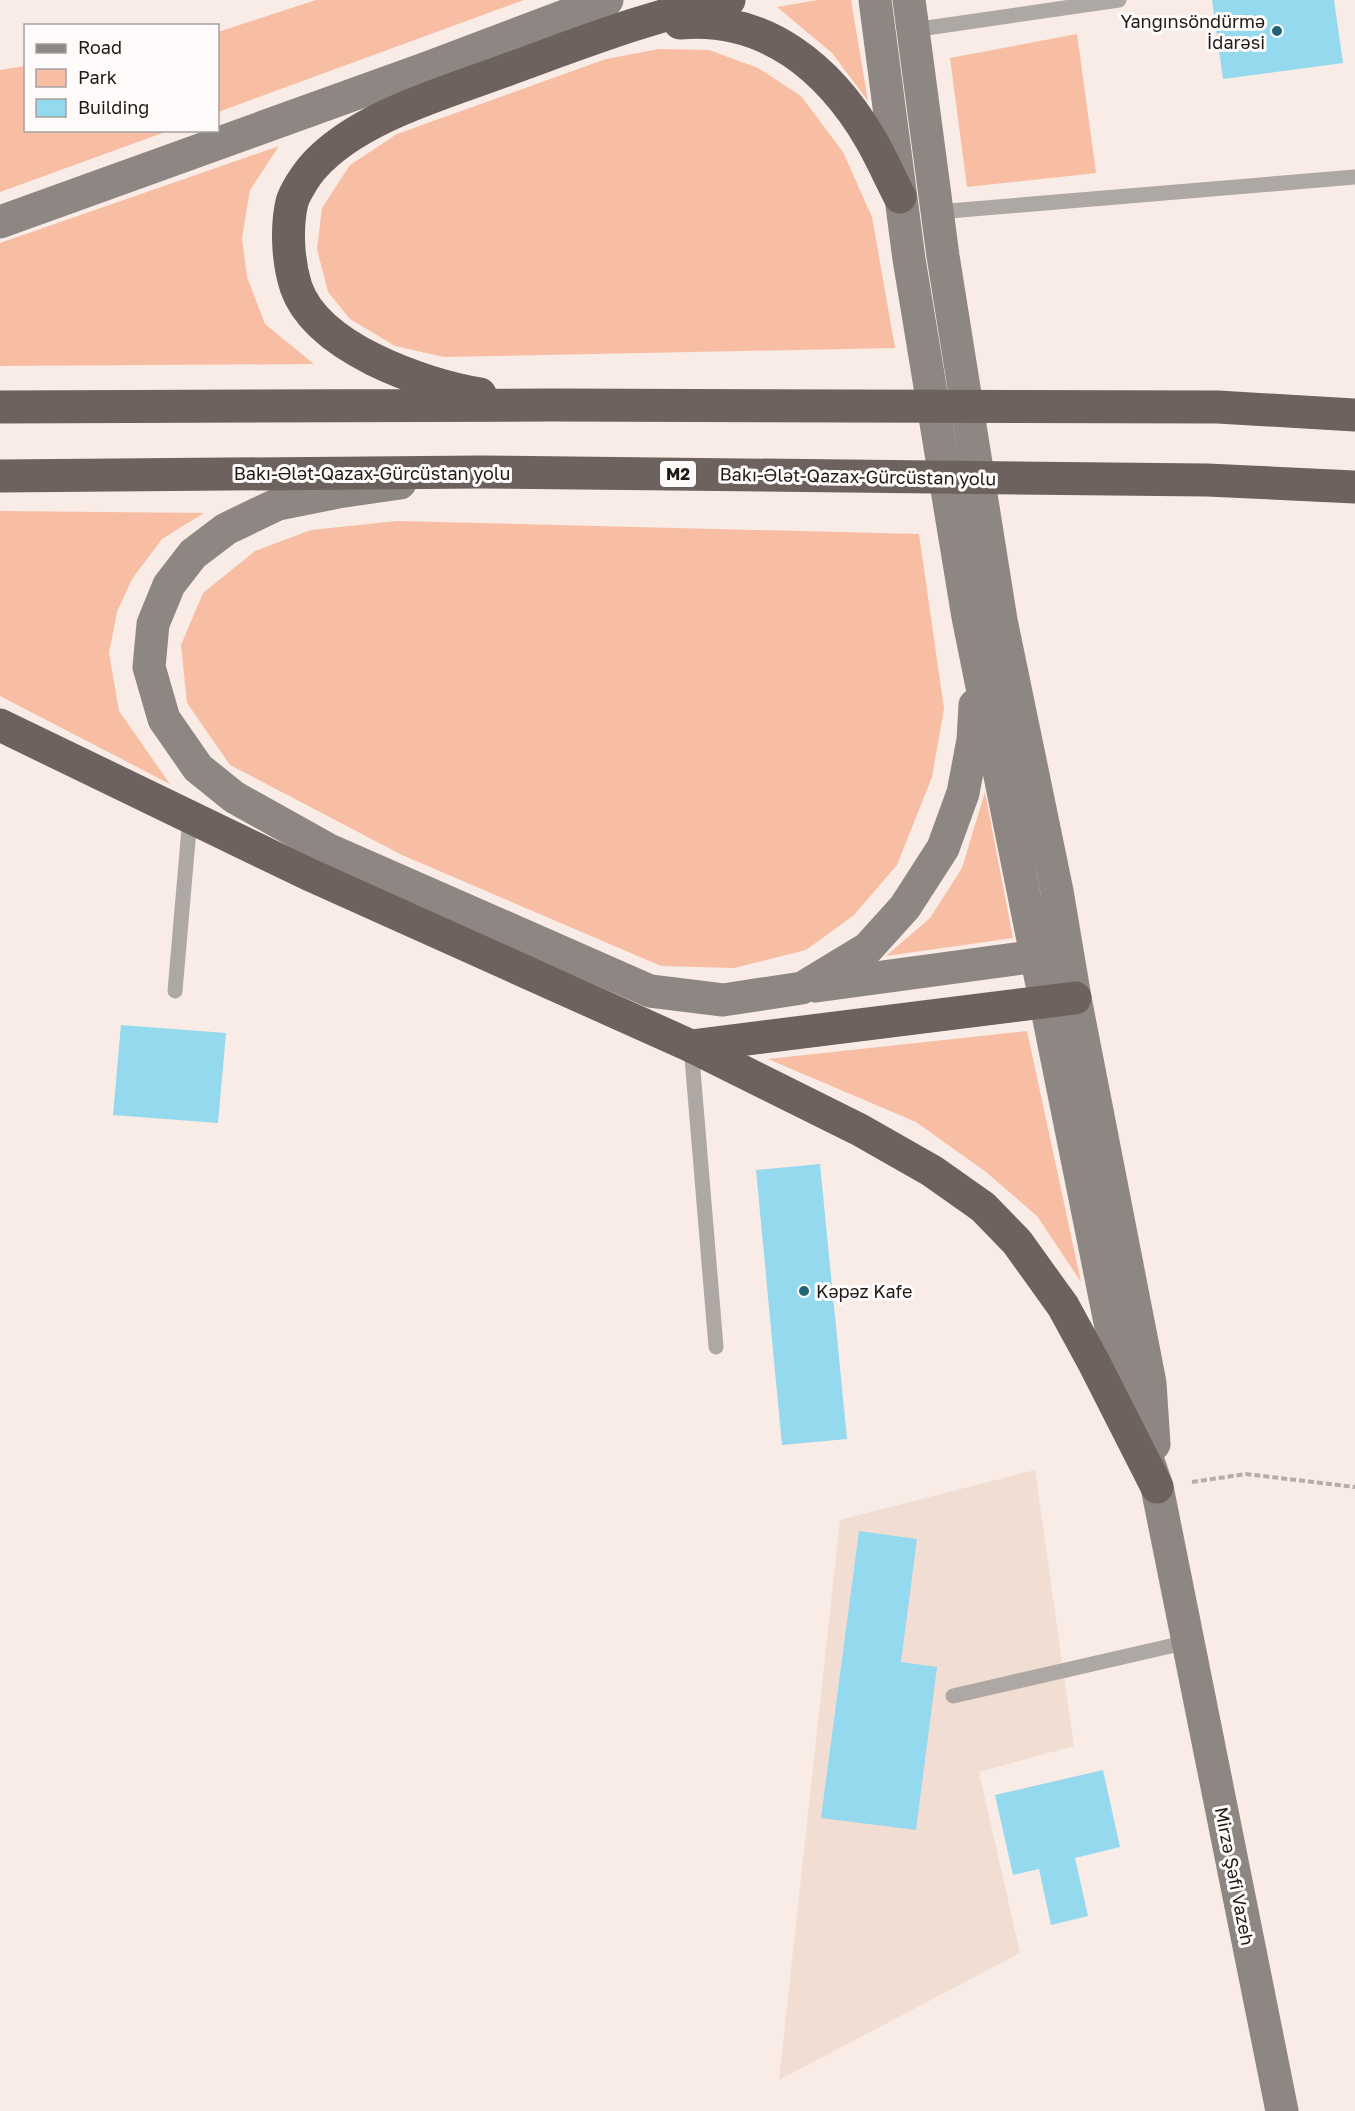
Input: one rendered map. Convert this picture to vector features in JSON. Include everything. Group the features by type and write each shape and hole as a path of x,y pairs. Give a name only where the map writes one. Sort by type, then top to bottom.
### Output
{"highway":[{"path":"550,405 461,390 393,368 352,349 321,326 301,300 291,272 288,244 292,201 312,168 332,148 368,124 447,92 610,7 729,0"},
{"path":"610,7 742,27 779,42 813,68 847,104 871,140 900,197"},
{"path":"0,407 550,405 1218,407 1355,415"},
{"name":"Bakı-Ələt-Qazax-Gürcüstan yolu","path":"0,476 480,472 1207,480 1355,487"},
{"path":"0,725 308,874 691,1046 860,1130 932,1171 983,1207 1017,1242 1063,1306 1094,1361 1156,1487"},
{"path":"691,1046 1060,1001"}],"main road":[{"path":"875,0 909,259 968,617 1051,954"},
{"path":"0,222 427,68 610,7"},
{"path":"911,15 943,256 1001,620 1057,891 1051,954"},
{"path":"480,472 338,492 278,504 226,529 193,554 169,585 153,624 148,667 164,718 198,768 234,796 327,849 650,991 723,1000 1051,954"},
{"path":"801,988 868,948 905,907 943,848 963,793 973,740 977,659"},
{"name":"Mirzə Şəfi Vazeh","path":"1051,954 1150,1383 1156,1487 1282,2111"}],"lane":[{"path":"911,15 1119,0"},
{"path":"937,212 1355,177"},
{"path":"175,991 190,817"},
{"path":"691,1046 716,1347"},
{"path":"953,1696 1188,1642"}],"path":[{"path":"1156,1487 1246,1474 1355,1487"}],"shaded area":[{"path":"1035,1470 1074,1746 979,1772 1020,1953 779,2080 840,1520"}],"green space":[{"path":"316,0 524,0 219,112 219,32"},
{"path":"818,0 851,0 868,101 832,53 777,7"},
{"path":"1077,34 1096,173 967,187 950,58"},
{"path":"659,49 709,50 758,68 801,96 843,152 872,217 895,348 444,357 395,346 350,319 328,292 317,249 322,208 350,165 397,134 606,59"},
{"path":"24,66 24,132 165,132 0,192 0,70"},
{"path":"279,146 250,190 242,238 247,277 265,324 314,364 0,366 0,243"},
{"path":"0,511 204,513 162,539 132,579 117,612 109,653 119,711 170,784 0,696"},
{"path":"397,521 919,534 944,709 932,777 897,865 854,915 806,950 734,968 661,966 402,855 230,765 187,703 181,645 203,593 255,551 311,530"},
{"path":"985,792 1013,938 886,956 930,918 962,868"},
{"path":"1027,1031 1081,1282 1037,1216 986,1172 916,1122 768,1059"}],"building":[{"name":"Yanğınsöndürmə İdarəsi","path":"1212,0 1334,0 1343,63 1223,79"},
{"path":"121,1025 226,1033 218,1123 113,1115"},
{"path":"820,1164 847,1439 782,1445 756,1170"},
{"path":"859,1531 917,1539 901,1662 937,1667 916,1830 821,1818"},
{"path":"1103,1770 1120,1847 1075,1858 1088,1916 1051,1925 1039,1869 1013,1875 995,1795"}],"place":[{"name":"Yanğınsöndürmə İdarəsi","path":"1277,31"},
{"name":"Kəpəz Kafe","path":"804,1291"}]}
